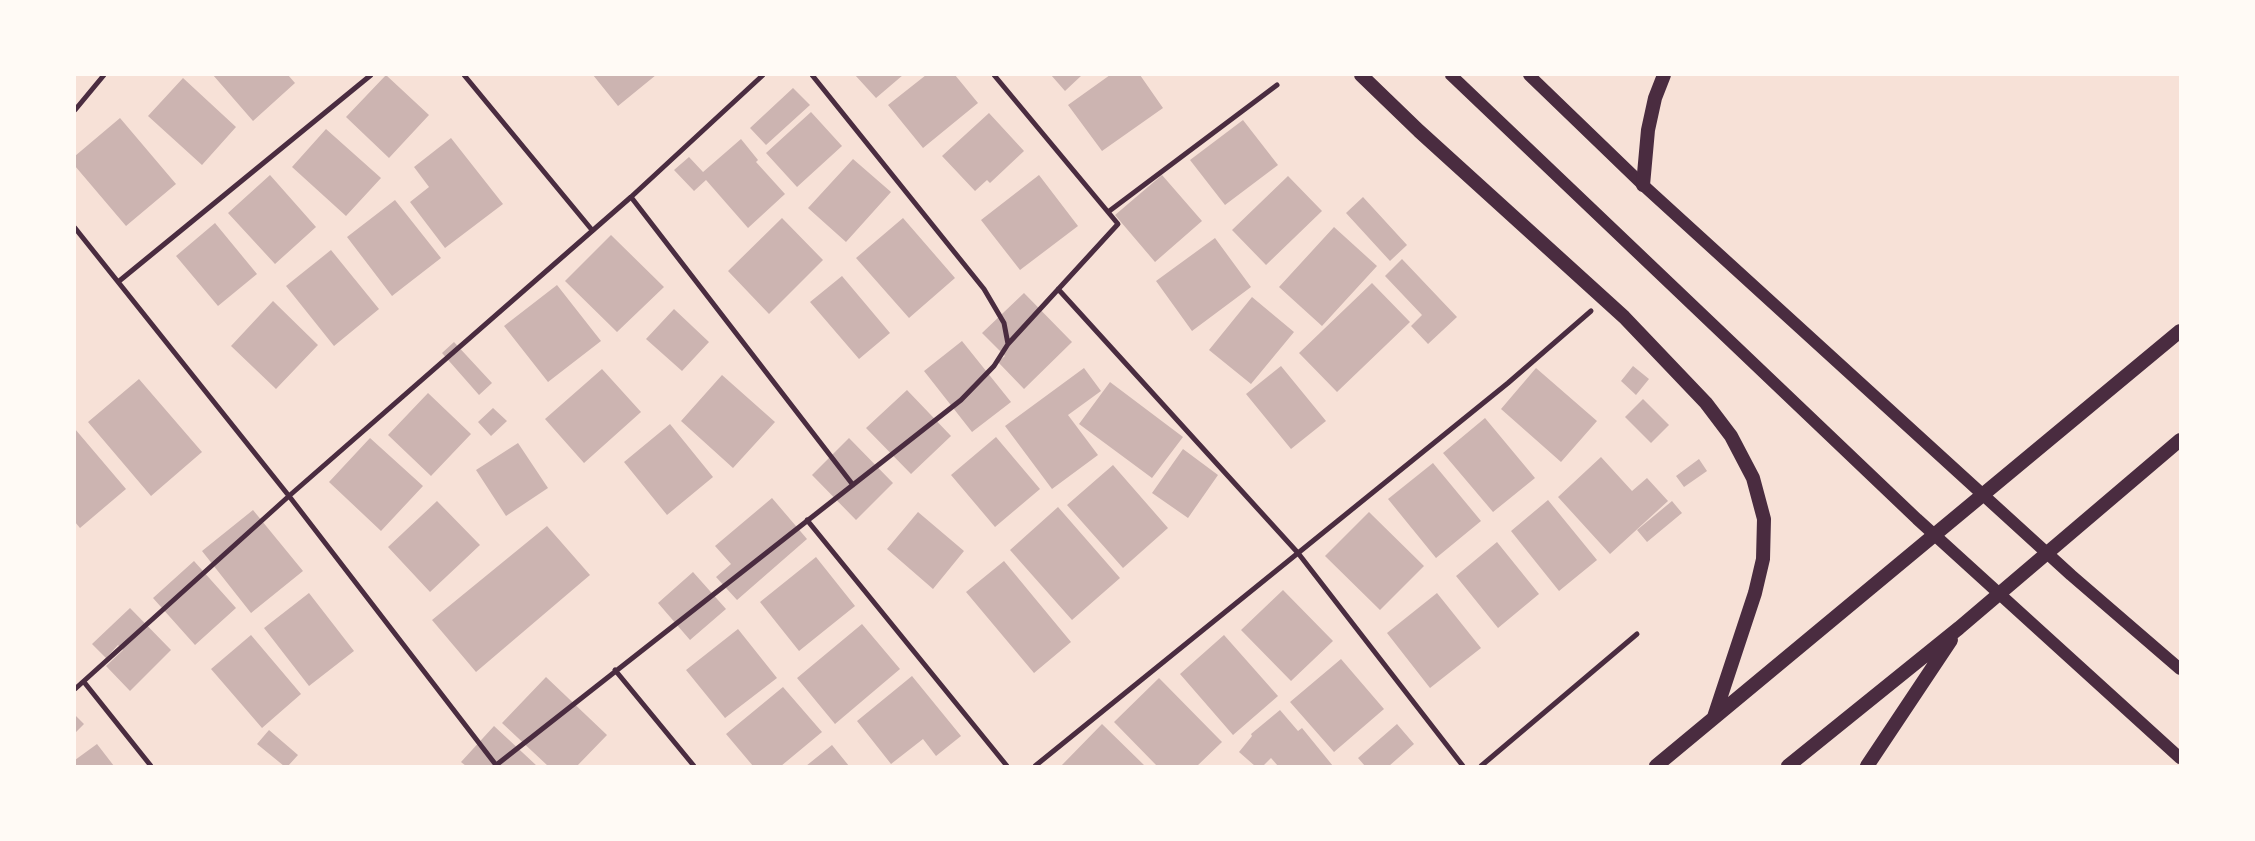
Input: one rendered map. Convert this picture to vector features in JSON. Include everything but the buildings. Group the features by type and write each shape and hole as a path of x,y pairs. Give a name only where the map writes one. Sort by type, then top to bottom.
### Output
{"highway":[{"path":"1361,75 1419,131 1624,317 1706,403 1732,436 1753,478 1764,519 1763,560 1756,593 1714,717"},
{"path":"1643,185 1648,130 1664,75"},
{"path":"1656,766 2180,331"},
{"path":"1788,766 1959,628 2180,440"},
{"path":"1867,766 1959,628"}],"main road":[{"path":"1451,75 1917,519 2180,758"},
{"path":"1529,75 1643,185 1963,474 2071,575 2180,669"}],"street":[{"path":"75,110 104,75"},
{"path":"118,282 371,75"},
{"path":"464,75 592,230"},
{"path":"75,689 289,496 631,197 763,75"},
{"path":"812,75 984,289 1004,323 1008,344"},
{"path":"75,228 289,496 495,766 961,400 994,366 1008,344 1118,224 994,75"},
{"path":"1108,212 1277,86"},
{"path":"631,197 853,485"},
{"path":"1058,289 1298,553 1463,766"},
{"path":"1035,766 1508,383 1591,311"},
{"path":"808,520 1007,766"},
{"path":"1481,766 1636,634"},
{"path":"616,670 694,766"},
{"path":"84,682 152,766"}]}
